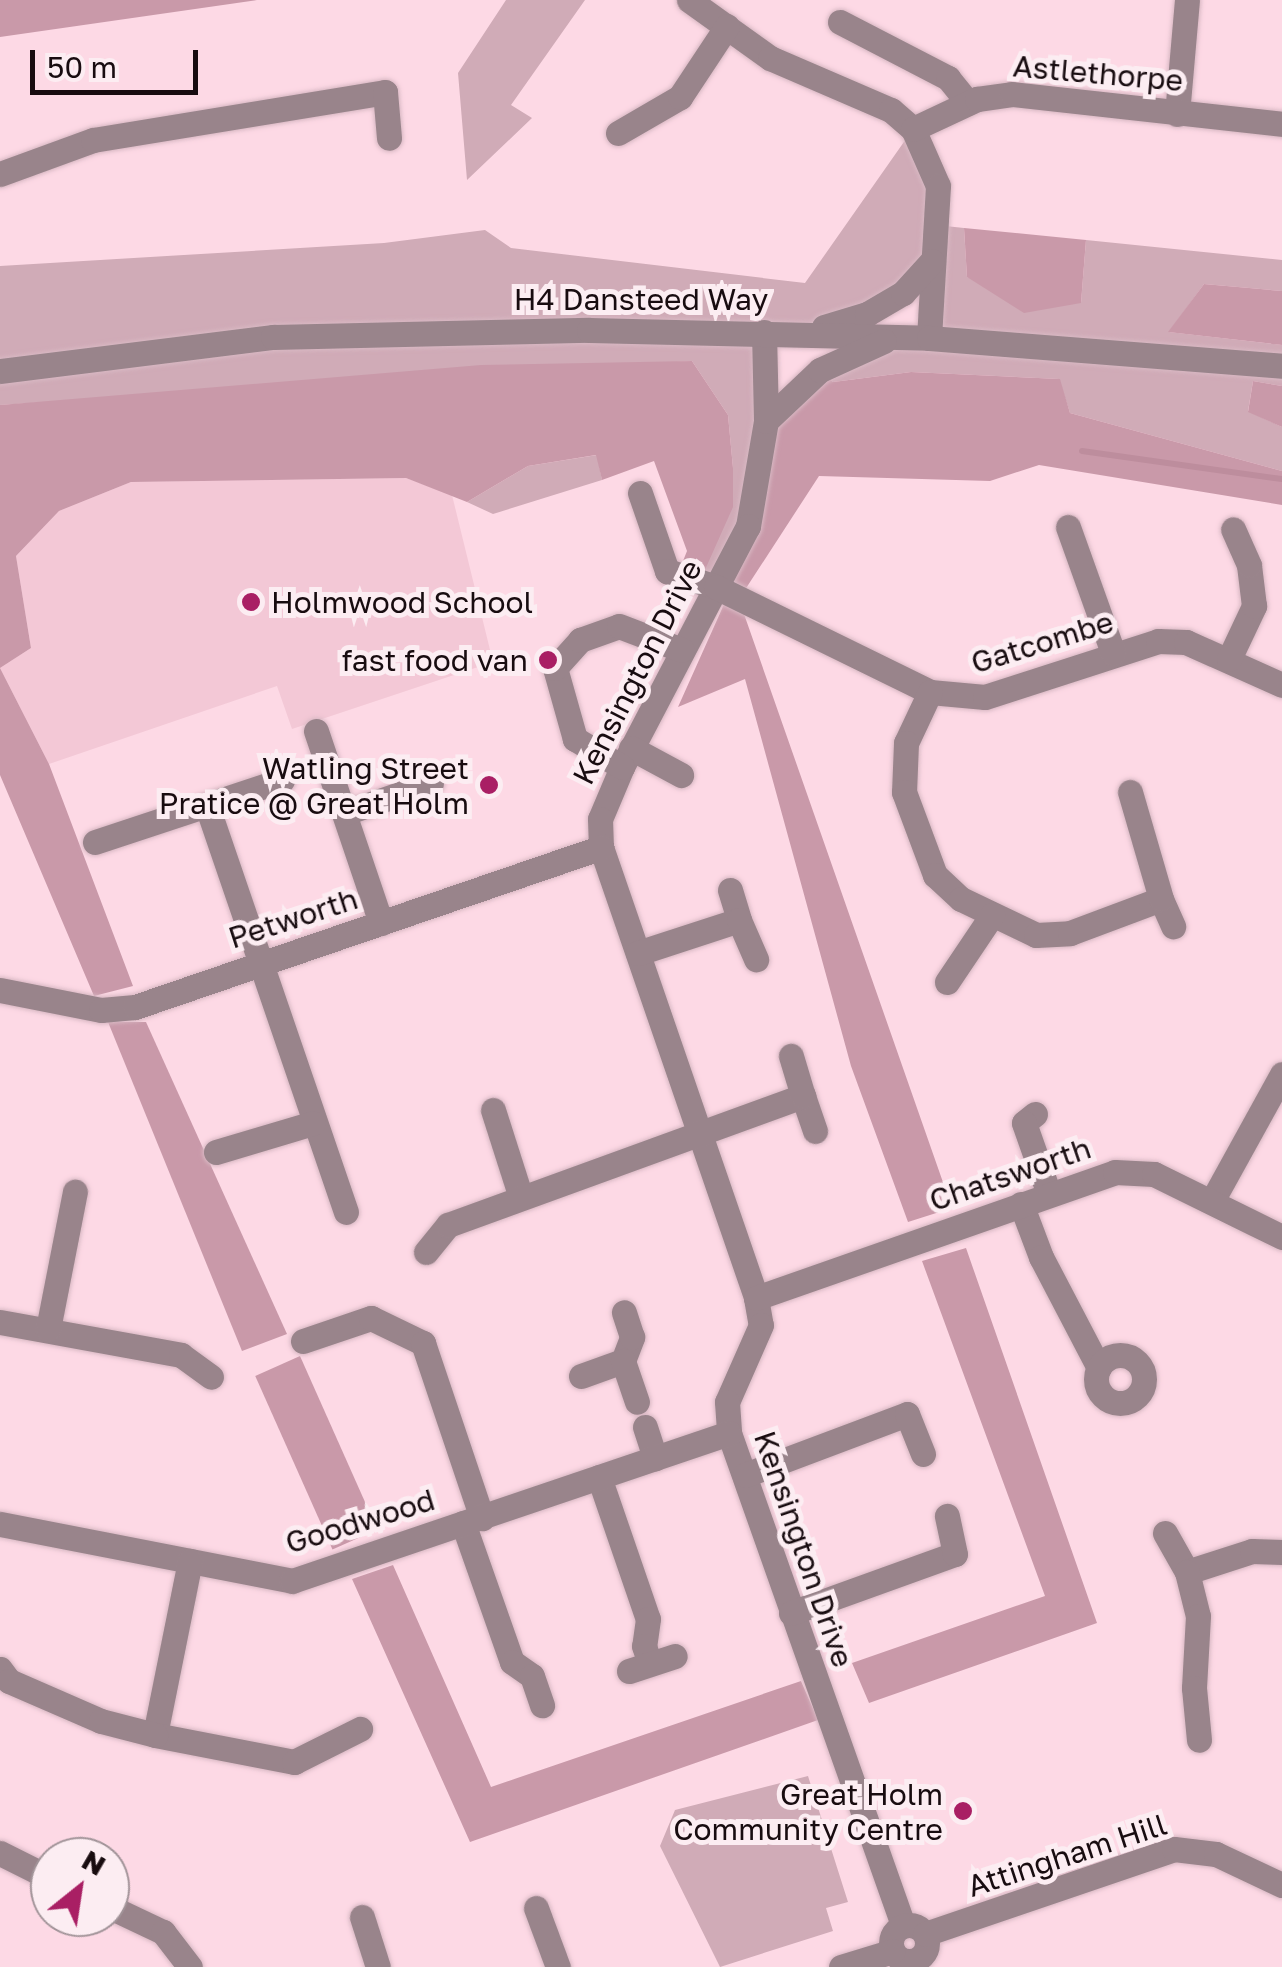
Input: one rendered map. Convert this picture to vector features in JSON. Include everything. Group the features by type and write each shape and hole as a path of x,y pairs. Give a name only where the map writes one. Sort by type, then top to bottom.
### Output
{"street":[{"path":"688,0 770,58 891,110 913,129 938,186 928,338"},
{"path":"1177,114 1187,0"},
{"path":"840,22 919,59 948,78 968,103"},
{"path":"618,133 680,98 727,26"},
{"path":"0,174 93,140 386,92 389,138"},
{"name":"Astlethorpe","path":"913,129 968,103 1012,94 1282,124"},
{"path":"803,333 867,314 903,293 932,261"},
{"name":"H4 Dansteed Way","path":"0,370 273,336 764,332 928,338 1282,366"},
{"name":"Kensington Drive","path":"764,332 766,421 748,526 626,757 600,820 601,847 756,1298 760,1325 727,1402 729,1433 791,1612 914,1930"},
{"path":"766,421 820,370 893,338"},
{"name":"Gatcombe","path":"640,493 667,570 716,586 930,692 985,697 1158,641 1186,642 1282,685"},
{"path":"1068,528 1113,654"},
{"path":"1229,659 1254,606 1250,565 1233,530"},
{"path":"681,775 575,738 555,668 580,640 619,626 682,650"},
{"path":"930,692 906,744 904,792 935,875 960,899 1036,935 1070,933 1161,900"},
{"path":"316,731 381,923"},
{"path":"95,842 282,780"},
{"path":"345,813 431,782"},
{"path":"1130,792 1161,900 1174,926"},
{"path":"207,806 346,1212"},
{"name":"Petworth","path":"0,990 100,1010 135,1006 601,847"},
{"path":"730,890 756,958"},
{"path":"947,982 992,915"},
{"path":"638,953 740,920"},
{"path":"791,1056 815,1131"},
{"path":"1212,1201 1272,1070"},
{"path":"426,1252 448,1225 702,1136 803,1096"},
{"path":"493,1110 521,1198"},
{"path":"1022,1118 1049,1194"},
{"path":"216,1152 313,1123"},
{"name":"Chatsworth","path":"756,1298 1114,1172 1136,1172 1212,1201 1282,1236"},
{"path":"48,1329 76,1192"},
{"path":"1021,1204 1040,1257 1099,1368"},
{"path":"624,1312 632,1337 623,1361 655,1458"},
{"path":"303,1341 371,1318 423,1342 512,1662 532,1676 542,1705"},
{"path":"0,1322 181,1355 211,1376"},
{"path":"581,1376 623,1361"},
{"path":"745,1475 908,1414 922,1454"},
{"name":"Goodwood","path":"0,1524 292,1581 729,1433"},
{"path":"599,1477 648,1619 644,1646 651,1663"},
{"path":"791,1612 955,1554 947,1516"},
{"path":"1165,1533 1187,1572 1198,1616 1194,1688 1199,1740"},
{"path":"1187,1572 1252,1551 1282,1552"},
{"path":"156,1735 190,1561"},
{"path":"0,1669 9,1681 100,1721 294,1762 360,1729"},
{"name":"Attingham Hill","path":"914,1930 1174,1849 1216,1854 1282,1885"},
{"path":"0,1853 30,1868"},
{"path":"536,1908 558,1967"},
{"path":"130,1916 163,1932 190,1967"},
{"path":"362,1917 378,1967"},
{"path":"841,1967 906,1960 891,1939 914,1930"}],"shaded area":[{"path":"0,0 257,0 0,37"},
{"path":"506,0 585,0 511,105 532,118 467,180 458,73"},
{"path":"913,129 936,225 964,228 967,277 1081,303 1086,240 1282,260 1282,291 1204,284 1169,332 1282,345 1282,386 1253,381 1248,411 1282,427 1282,471 1070,413 1059,379 911,372 833,382 820,370 928,338 932,263 867,314 765,332 758,489 716,587 700,581 733,468 728,415 692,361 0,405 0,266 384,243 485,230 511,248 805,283"},
{"path":"964,228 1086,240 1081,303 1024,313 967,277"},
{"path":"1204,284 1282,291 1282,345 1168,332"},
{"path":"692,361 728,415 733,507 700,581 677,576 687,551 654,461 602,480 596,455 528,466 467,502 406,478 131,482 59,511 16,556 31,648 0,668 0,405 481,365"},
{"path":"820,370 833,382 911,372 1060,379 1070,413 1282,471 1282,505 1039,465 990,481 819,476 739,599 716,587 748,526 766,421"},
{"path":"1253,381 1282,386 1282,427 1248,412"},
{"path":"597,455 602,480 493,514 467,502 528,466"},
{"name":"Holmwood School","path":"406,478 452,495 493,662 292,729 277,686 49,764 0,668 31,648 16,556 59,511 131,482"},
{"path":"725,602 744,614 952,1208 908,1222 851,1066 745,679 678,707"},
{"path":"0,668 49,764 133,986 94,996 0,775"},
{"path":"108,1022 146,1022 287,1334 242,1351"},
{"path":"966,1248 1097,1623 869,1703 852,1663 1045,1596 922,1261"},
{"path":"300,1356 377,1530 333,1550 255,1376"},
{"path":"393,1565 491,1787 801,1681 818,1720 470,1842 352,1579"},
{"path":"808,1776 848,1902 826,1908 833,1931 720,1967 660,1846 675,1810"}],"waterway":[{"path":"1082,451 1282,479"}],"place":[{"name":"Holmwood School","path":"251,602"},
{"name":"fast food van","path":"548,660"},
{"name":"Watling Street Pratice @ Great Holm","path":"489,785"},
{"name":"Great Holm Community Centre","path":"963,1811"}]}
